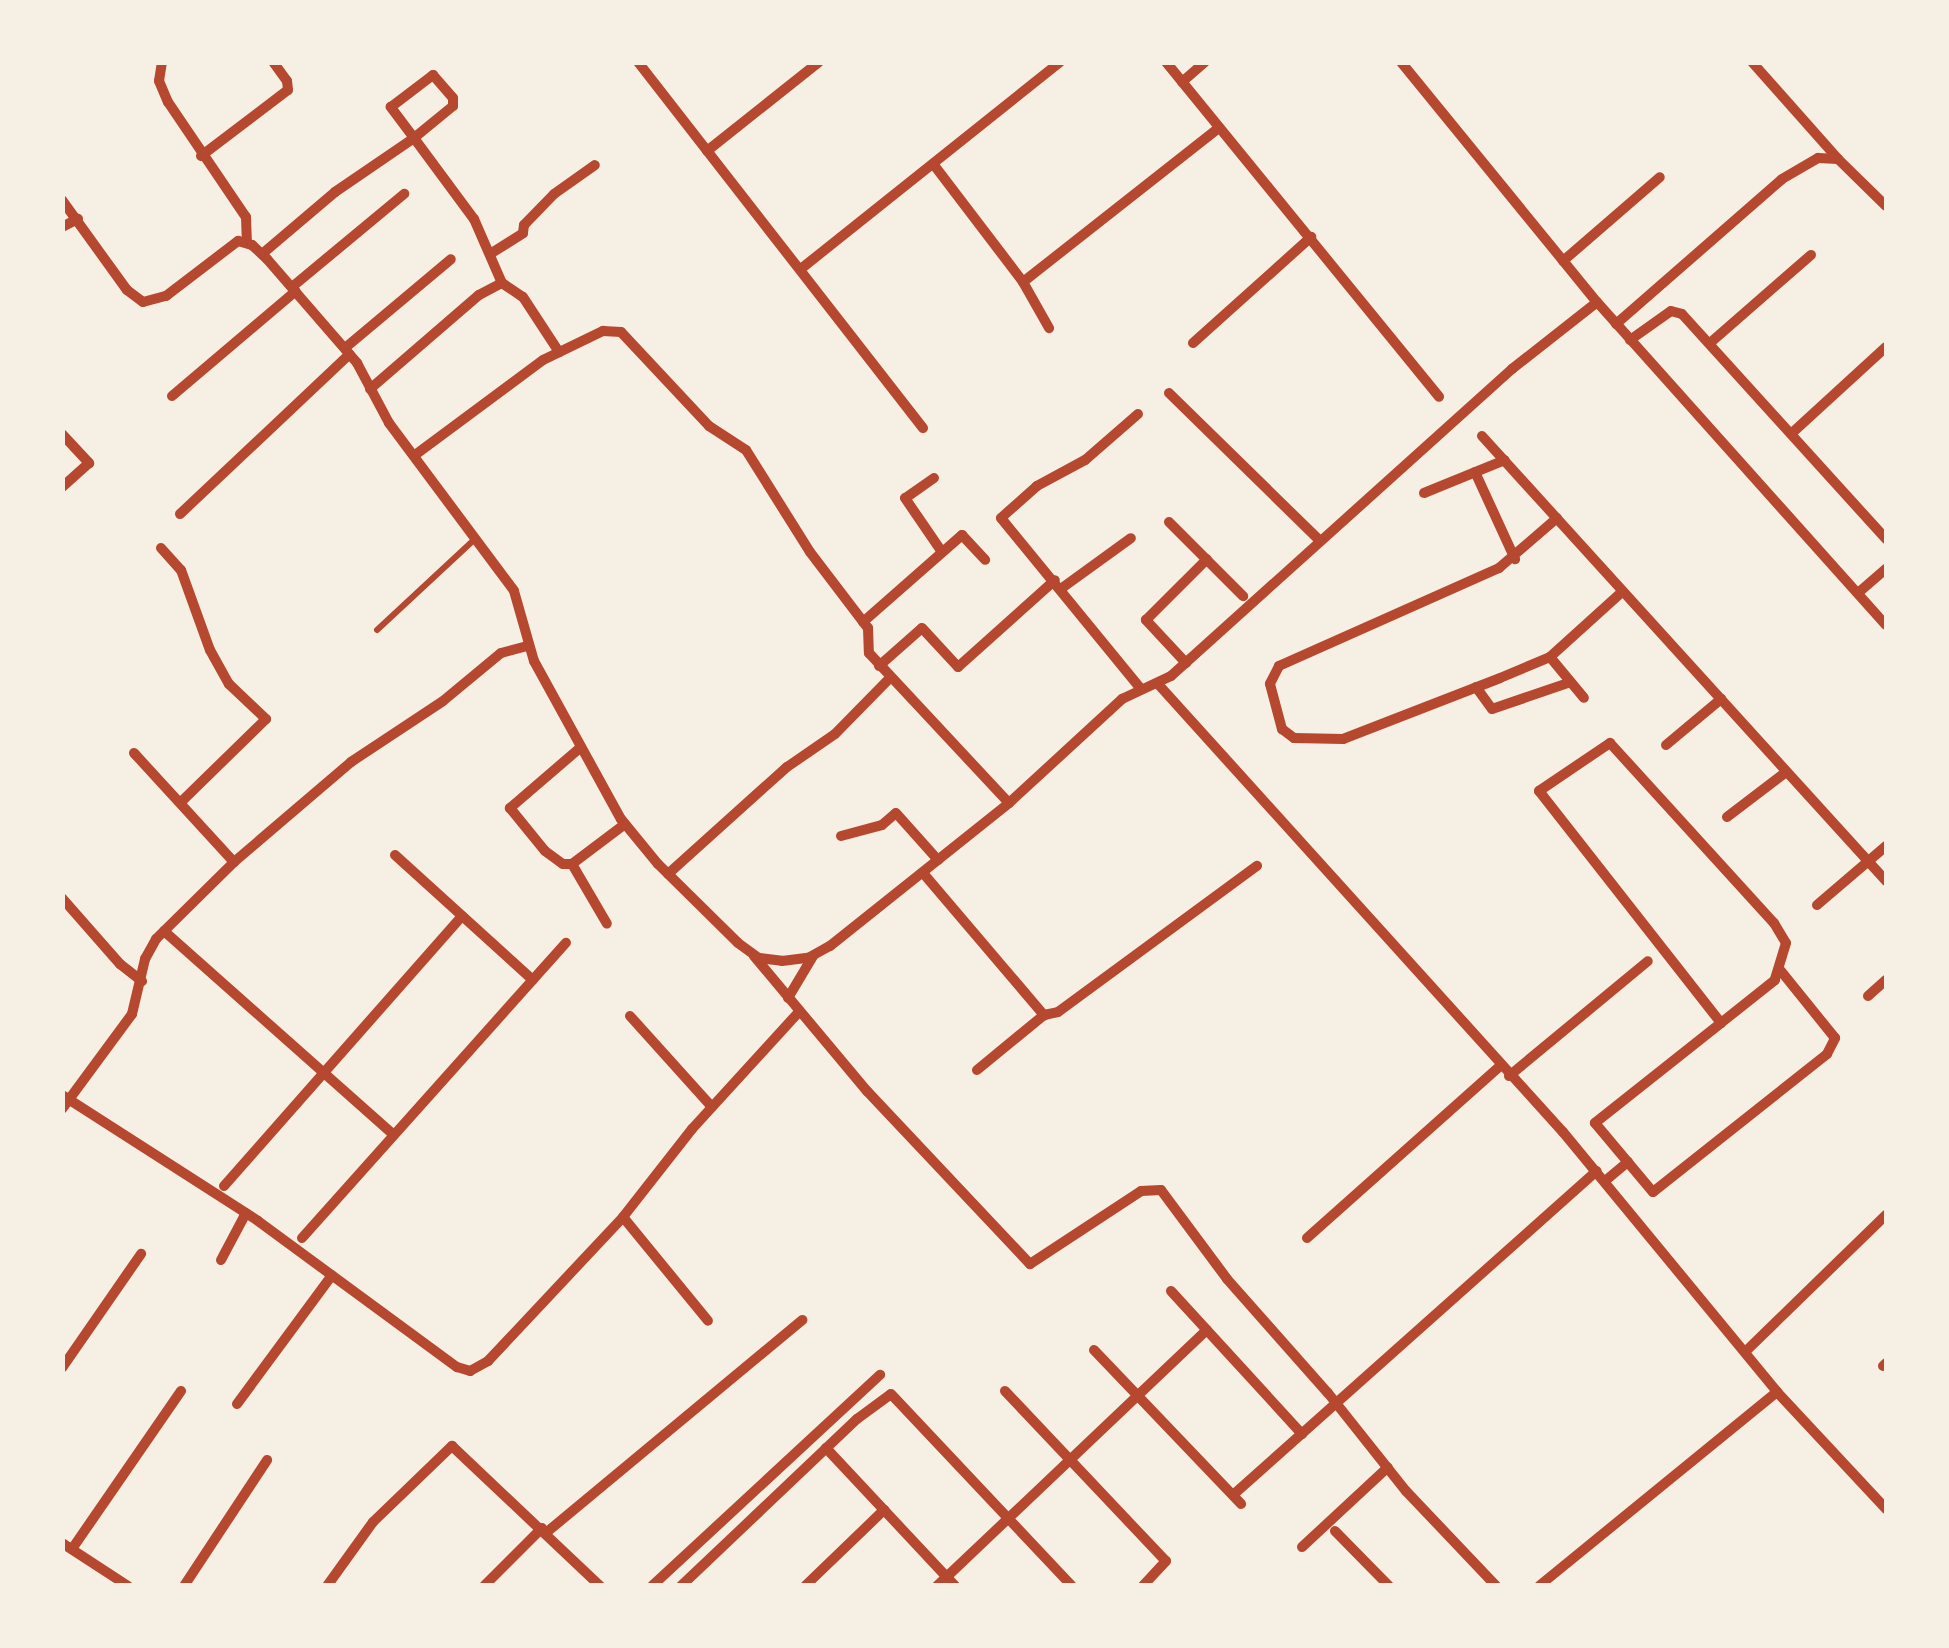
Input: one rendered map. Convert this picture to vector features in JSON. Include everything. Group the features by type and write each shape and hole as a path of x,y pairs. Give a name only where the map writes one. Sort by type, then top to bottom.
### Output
{"street":[{"path":"162,62 161,87 202,156 246,217 247,243"},
{"path":"202,156 288,90 273,62"},
{"path":"638,62 923,428"},
{"path":"708,151 819,62"},
{"path":"802,268 1060,62"},
{"path":"1166,62 1439,397"},
{"path":"1182,82 1205,62"},
{"path":"1401,62 1596,302 1886,624"},
{"path":"1752,62 1838,159 1886,206"},
{"path":"262,254 335,192 414,138 454,106 453,98 432,75 391,107 414,138 474,219 502,283 524,297 559,352"},
{"path":"1023,282 1219,128"},
{"path":"1616,324 1782,179 1818,158 1838,159"},
{"path":"490,254 523,233 524,225 554,194 595,165"},
{"path":"934,165 1023,282 1049,328"},
{"path":"1564,260 1660,178"},
{"path":"172,396 404,194"},
{"path":"62,200 127,290 148,302 166,296 226,246 238,241 262,254 348,351 388,424 415,455 518,598 528,646 626,824 668,874 754,956 866,1092 1030,1264 1141,1191 1161,1190 1218,1268 1496,1586"},
{"path":"62,227 78,219"},
{"path":"1193,343 1311,238"},
{"path":"1710,343 1811,255"},
{"path":"180,514 348,351 451,259"},
{"path":"370,390 480,295 502,283"},
{"path":"788,998 814,956 1009,803 1102,716 1140,688 1158,684 1186,663 1512,369 1596,302"},
{"path":"1630,340 1671,311 1682,314 1886,539"},
{"path":"415,455 509,382 559,352 603,330 622,332 709,426 746,450 810,552 863,622 869,653 1009,803"},
{"path":"1792,434 1886,347"},
{"path":"1169,393 1319,540"},
{"path":"1138,414 1085,460 1036,486 1002,518 1140,688"},
{"path":"62,434 89,463 62,488"},
{"path":"1482,436 1886,882"},
{"path":"1424,493 1504,460"},
{"path":"1475,472 1515,559"},
{"path":"934,478 905,498 942,552"},
{"path":"1557,518 1515,559 1469,584 1279,666 1270,684 1282,729 1294,738 1322,742 1343,739 1476,687 1550,657 1623,591"},
{"path":"1168,522 1242,596"},
{"path":"863,622 962,535 986,560"},
{"path":"880,666 922,628 958,667 1059,584 1132,538"},
{"path":"162,548 185,579 210,650 229,684 266,719 180,803"},
{"path":"1186,663 1146,620 1207,559"},
{"path":"1858,593 1886,569"},
{"path":"528,646 500,653 443,701 351,762 234,862 148,949 127,1023 65,1101 246,1213 457,1367 470,1371 488,1361 623,1217 712,1107 800,1012"},
{"path":"1550,657 1584,698"},
{"path":"668,874 787,768 835,734 890,678"},
{"path":"1476,687 1492,709 1571,682"},
{"path":"1158,684 1597,1171 1777,1392 1886,1508"},
{"path":"1666,744 1721,700"},
{"path":"1721,1023 1539,791 1610,743 1783,934 1787,952 1780,971 1721,1023 1595,1123 1654,1192 1827,1054 1835,1038 1780,971"},
{"path":"581,747 510,808 545,851 563,864 572,864 626,824"},
{"path":"134,752 234,862"},
{"path":"1727,818 1786,772"},
{"path":"841,836 882,824 896,813 938,860"},
{"path":"1817,905 1886,846"},
{"path":"395,856 533,980"},
{"path":"572,864 607,924"},
{"path":"977,1070 1044,1016 1058,1012 1257,866"},
{"path":"922,873 1044,1016"},
{"path":"62,898 120,964 142,981"},
{"path":"224,1186 462,916"},
{"path":"164,931 394,1135"},
{"path":"302,1238 566,943"},
{"path":"754,956 788,962 814,956"},
{"path":"1510,1076 1648,961"},
{"path":"1868,996 1886,980"},
{"path":"630,1016 712,1107"},
{"path":"1307,1238 1500,1066"},
{"path":"1605,1181 1628,1162"},
{"path":"1094,1350 1237,1500 1302,1434 1597,1171"},
{"path":"221,1260 246,1213"},
{"path":"1746,1352 1886,1215"},
{"path":"623,1217 708,1321"},
{"path":"62,1368 141,1254"},
{"path":"236,1404 332,1275"},
{"path":"1171,1291 1302,1434"},
{"path":"484,1586 544,1530 802,1320"},
{"path":"936,1586 950,1581 1008,1518 1206,1330"},
{"path":"652,1586 880,1376"},
{"path":"128,1586 68,1546 182,1391"},
{"path":"1005,1391 1166,1562 1143,1586"},
{"path":"1538,1586 1777,1392"},
{"path":"680,1586 826,1448 891,1394 1072,1586"},
{"path":"328,1586 373,1522 452,1446 600,1586"},
{"path":"826,1448 950,1581"},
{"path":"184,1586 268,1460"},
{"path":"1302,1547 1388,1467"},
{"path":"805,1586 884,1510"},
{"path":"1334,1531 1389,1586"}],"lane":[{"path":"377,630 476,538"}]}
